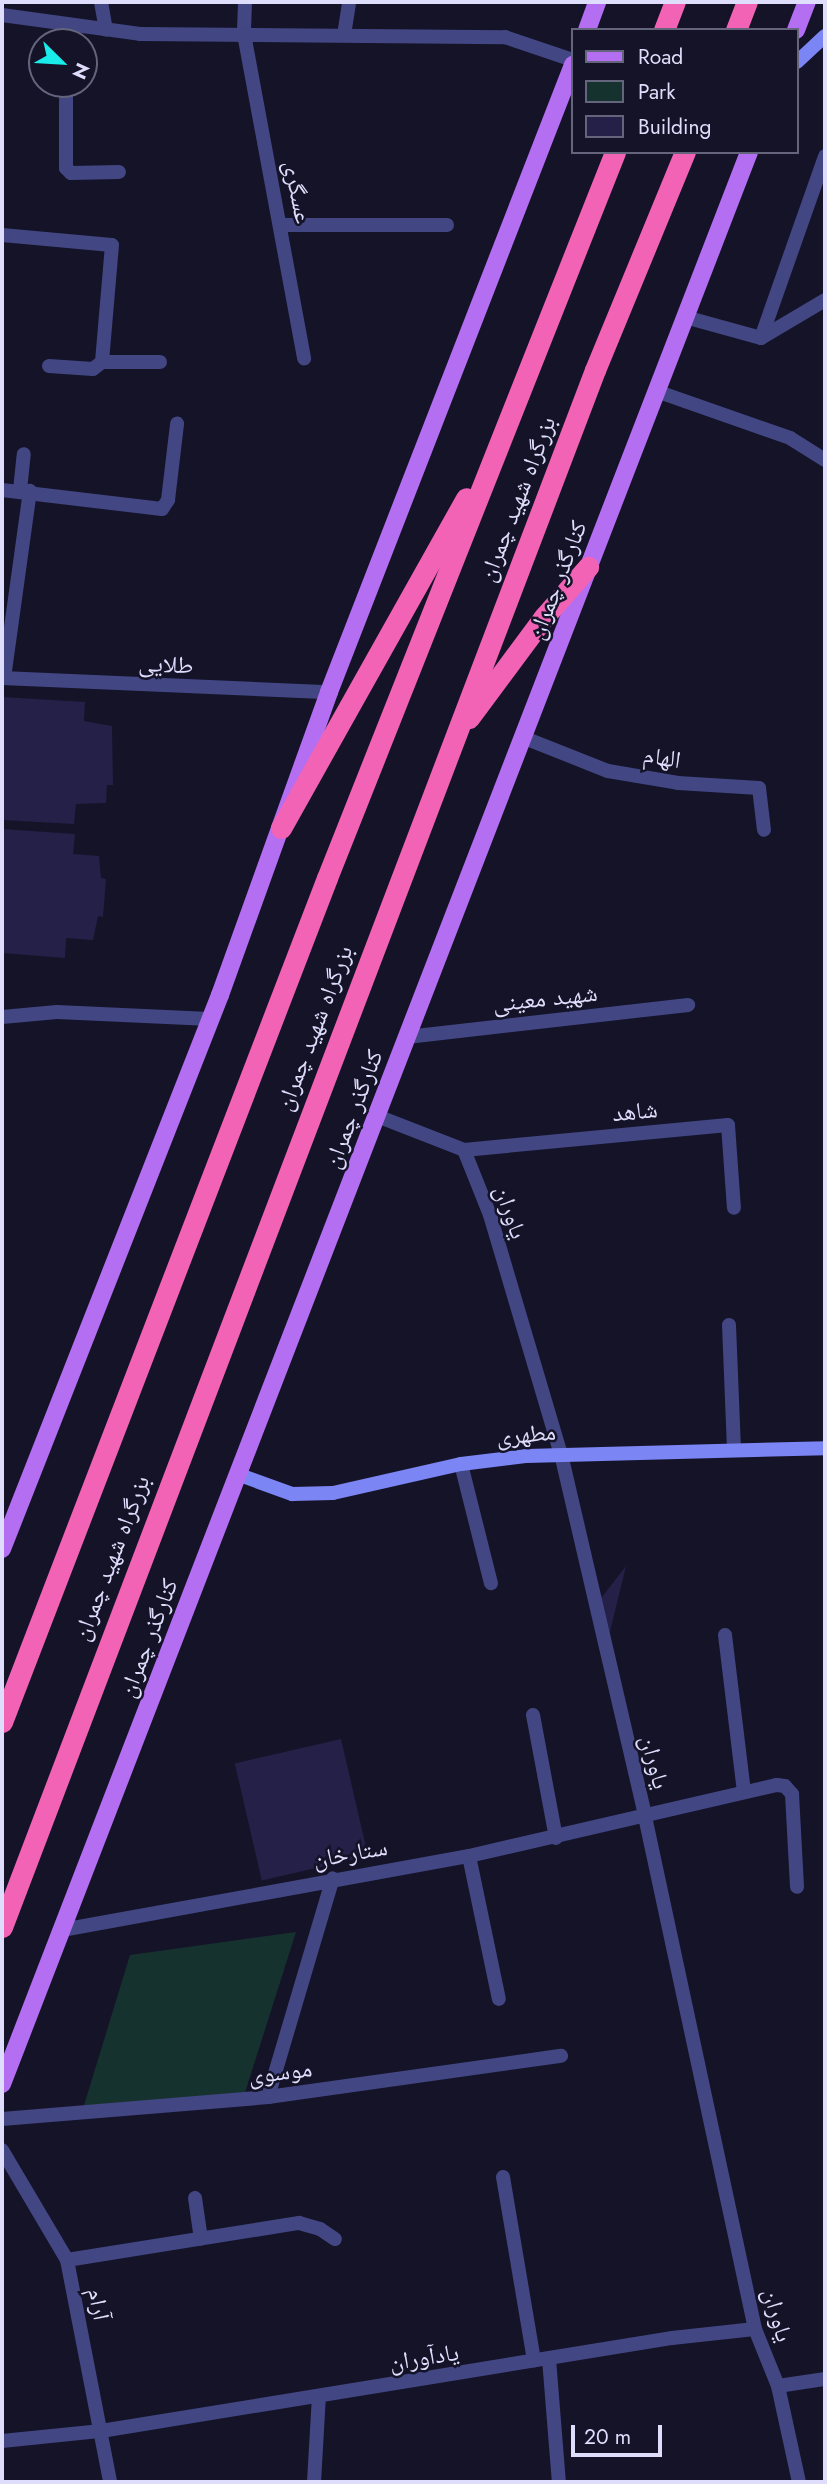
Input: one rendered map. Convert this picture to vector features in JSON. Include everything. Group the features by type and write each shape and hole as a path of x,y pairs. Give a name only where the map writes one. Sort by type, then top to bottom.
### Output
{"highway":[{"path":"737,28 747,2"},
{"name":"بزرگراه شهید چمران","path":"2,1722 614,154"},
{"name":"بزرگراه شهید چمران","path":"2,1927 453,739 595,370 684,154"},
{"path":"281,828 506,426"},
{"path":"453,739 544,617 588,567"}],"main road":[{"path":"588,28 597,2"},
{"path":"797,28 807,2"},
{"path":"2,1549 210,1019 329,692 572,66"},
{"name":"کنارگذر چمران","path":"2,2084 747,154"}],"street":[{"path":"101,2 106,30"},
{"name":"عسگری","path":"245,2 244,34 304,359"},
{"path":"344,35 349,2"},
{"path":"2,15 106,30 505,37 572,63"},
{"path":"799,60 825,36"},
{"path":"66,98 66,168 71,173 119,172"},
{"path":"761,338 825,156"},
{"path":"281,225 447,225"},
{"path":"2,235 112,245 102,362"},
{"path":"685,317 761,338 825,300"},
{"path":"48,366 93,369 102,362 160,362"},
{"path":"656,391 790,438 825,460"},
{"path":"2,489 162,509 167,505 177,424"},
{"path":"3,678 25,491 24,454"},
{"name":"طلایی","path":"3,678 329,692"},
{"name":"الهام","path":"522,737 608,771 678,783 759,788 764,831"},
{"name":"شهید معینی","path":"407,1037 688,1005"},
{"path":"2,1017 57,1012 210,1019"},
{"path":"377,1116 464,1150"},
{"name":"شاهد","path":"464,1150 728,1125 734,1208"},
{"name":"یاوران","path":"464,1150 490,1215 561,1454 644,1812 755,2329 778,2386 799,2482"},
{"path":"729,1325 734,1448"},
{"name":"مطهری","path":"237,1474 292,1494 333,1493 461,1464 561,1454 825,1448"},
{"path":"461,1464 491,1583"},
{"path":"725,1635 744,1791"},
{"path":"533,1715 556,1838"},
{"name":"ستارخان","path":"62,1930 333,1878 469,1856 556,1838 644,1812 744,1791 785,1786 792,1794 797,1886"},
{"path":"469,1856 499,1999"},
{"path":"268,2097 333,1878"},
{"name":"موسوی","path":"2,2119 268,2097 562,2056"},
{"name":"آرام","path":"2,2150 67,2260 110,2482"},
{"path":"503,2177 534,2360"},
{"path":"195,2198 201,2239"},
{"path":"67,2260 299,2223 335,2239"},
{"name":"یادآوران","path":"2,2441 100,2431 534,2360 755,2329"},
{"path":"549,2359 559,2482"},
{"path":"778,2386 825,2379"},
{"path":"314,2482 319,2396"}],"green space":[{"path":"296,1932 242,2102 81,2115 130,1955"}],"building":[{"path":"2,697 85,702 84,721 112,726 113,785 107,785 106,803 76,804 74,824 2,820"},
{"path":"2,829 75,834 73,854 99,856 101,878 106,879 103,917 98,916 93,940 66,938 65,958 2,953"},
{"path":"626,1566 605,1652 595,1606"},
{"path":"341,1739 368,1856 262,1880 235,1764"}]}
